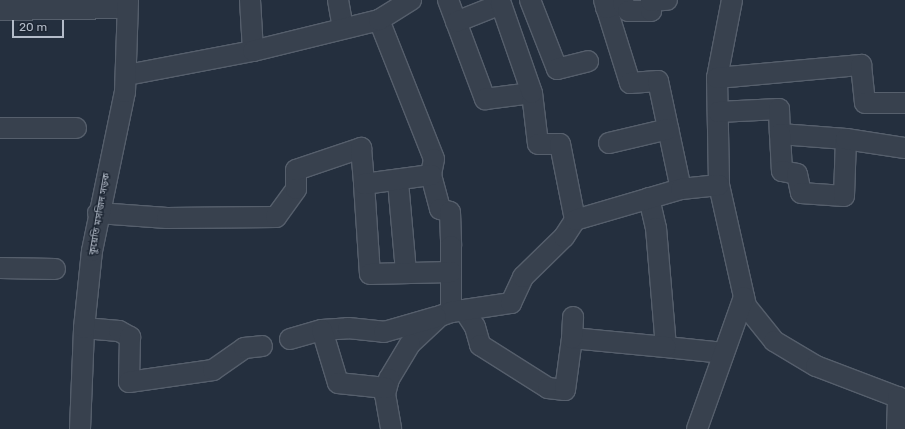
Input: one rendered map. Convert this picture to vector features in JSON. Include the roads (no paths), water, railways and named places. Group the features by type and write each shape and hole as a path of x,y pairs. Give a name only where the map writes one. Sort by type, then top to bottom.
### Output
{"street":[{"path":"250,0 253,51"},
{"path":"338,0 344,28"},
{"path":"448,0 485,98 532,93"},
{"path":"530,0 557,69 588,61"},
{"path":"667,0 651,1 651,11 628,11 623,3 605,4 629,81 632,84 658,81 681,189"},
{"path":"732,0 717,78 719,185 746,306 774,341 816,366 901,398 897,429"},
{"path":"0,10 127,4"},
{"name":"কুয়েতি মসজিদ সড়ক","path":"80,429 84,328 98,213 127,75 127,4"},
{"path":"127,75 253,51 379,20 401,4"},
{"path":"456,22 501,4 532,93 538,144 560,144 575,220"},
{"path":"379,20 434,159 431,175 440,209 450,212 452,313"},
{"path":"717,78 860,65 865,103 905,103"},
{"path":"718,112 779,109 782,171 797,174 801,194 844,196 846,139"},
{"path":"0,128 76,128"},
{"path":"609,143 668,129"},
{"path":"780,134 846,139 905,148"},
{"path":"98,213 167,218 276,217 296,189 296,170 361,148 370,274 451,272"},
{"path":"364,184 398,182 431,175"},
{"path":"398,182 406,272"},
{"path":"290,340 322,330 348,328 384,332 452,313 510,303 523,277 564,237 575,220 681,189 719,185"},
{"path":"649,198 656,228 666,347"},
{"path":"0,268 55,269"},
{"path":"697,429 744,297"},
{"path":"452,313 475,327 480,345 548,388 566,390 573,317"},
{"path":"390,429 386,388 410,344 452,313"},
{"path":"84,328 119,331 130,337 129,382 213,370 244,348 262,346"},
{"path":"322,330 338,383 386,388"},
{"path":"572,338 724,353"}]}
